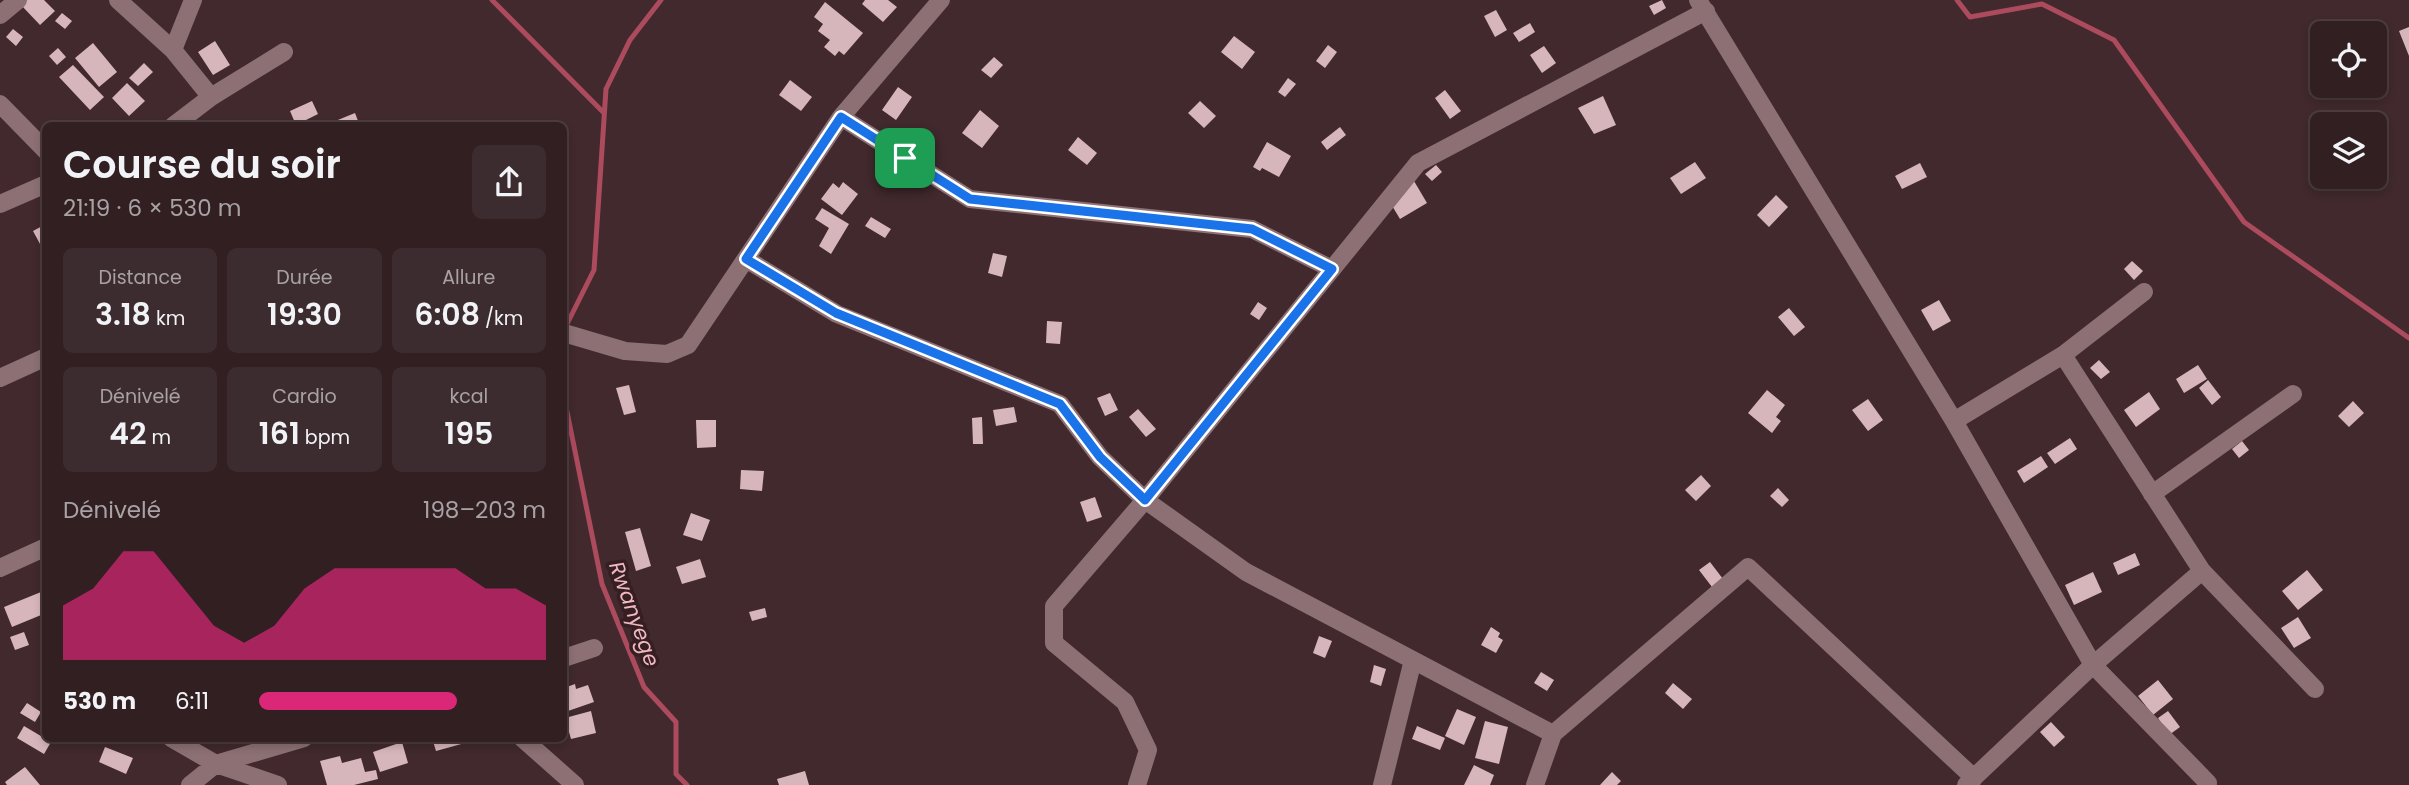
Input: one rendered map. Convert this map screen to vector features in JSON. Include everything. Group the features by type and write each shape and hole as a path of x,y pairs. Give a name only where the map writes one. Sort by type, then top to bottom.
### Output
{"street":[{"path":"0,15 18,0"},
{"path":"118,0 173,50 211,97"},
{"path":"173,50 193,0"},
{"path":"567,334 625,351 667,354 688,345 841,117 941,0"},
{"path":"1137,785 1147,750 1142,738 1125,702 1054,643 1054,606 1145,500 1418,163 1702,6 1954,421 2093,665 2208,783"},
{"path":"178,122 211,97 284,52"},
{"path":"0,104 42,147"},
{"path":"841,117 970,199 1252,229 1332,269"},
{"path":"0,204 42,186"},
{"path":"746,259 836,313 1060,404 1100,457 1145,500 1245,572 1553,734"},
{"path":"1954,421 2063,355 2144,292"},
{"path":"2063,355 2202,571 2315,689"},
{"path":"0,378 42,359"},
{"path":"2152,494 2293,394"},
{"path":"0,568 42,549"},
{"path":"1535,785 1553,734 1748,567 1970,782 2093,665 2202,571"},
{"path":"567,657 594,648"},
{"path":"1382,785 1413,660"},
{"path":"178,742 216,764 278,785"},
{"path":"190,785 216,764 290,742"},
{"path":"527,742 575,785"}],"building":[{"path":"26,0 44,0 55,11 40,25 21,5"},
{"path":"865,0 888,0 897,7 883,22 862,4"},
{"path":"1662,0 1666,8 1654,15 1649,6"},
{"path":"825,2 863,33 844,55 839,51 835,56 824,47 830,40 818,31 823,24 814,17"},
{"path":"1496,10 1507,30 1495,37 1484,16"},
{"path":"62,13 72,21 65,29 55,21"},
{"path":"1530,23 1535,32 1519,42 1513,33"},
{"path":"2409,27 2409,56 2399,31"},
{"path":"13,29 23,37 16,46 6,37"},
{"path":"1234,36 1255,52 1242,69 1221,52"},
{"path":"215,41 230,65 213,75 198,52"},
{"path":"93,43 117,72 99,87 75,58"},
{"path":"1328,45 1337,52 1325,68 1316,61"},
{"path":"1544,46 1556,63 1542,73 1530,55"},
{"path":"58,48 66,57 57,65 49,56"},
{"path":"994,57 1003,65 991,78 981,70"},
{"path":"144,63 153,72 138,86 129,78"},
{"path":"73,65 104,97 90,110 59,77"},
{"path":"1288,78 1296,84 1285,97 1278,92"},
{"path":"790,80 812,97 801,111 779,95"},
{"path":"127,83 145,101 129,116 112,98"},
{"path":"898,87 912,97 896,120 882,110"},
{"path":"1445,90 1461,111 1450,119 1435,98"},
{"path":"1603,96 1616,125 1594,134 1578,108"},
{"path":"312,101 318,114 302,122 295,122 290,111"},
{"path":"1200,101 1216,116 1204,128 1188,113"},
{"path":"980,110 999,126 982,148 962,133"},
{"path":"355,113 358,122 333,122"},
{"path":"1340,127 1346,135 1327,150 1321,142"},
{"path":"1078,137 1097,153 1087,165 1068,150"},
{"path":"1267,142 1291,156 1279,177 1262,168 1260,171 1253,167"},
{"path":"1695,162 1706,178 1681,194 1670,178"},
{"path":"1920,163 1927,177 1902,189 1895,176"},
{"path":"1436,165 1442,172 1432,181 1425,174"},
{"path":"1414,181 1427,203 1400,219 1391,204"},
{"path":"843,182 858,194 842,215 821,199 833,183 839,188"},
{"path":"1776,195 1788,207 1769,227 1757,215"},
{"path":"822,208 849,224 831,254 819,246 829,228 815,219"},
{"path":"871,217 891,229 885,238 865,226"},
{"path":"42,226 42,248 33,231"},
{"path":"993,253 1007,256 1002,277 988,273"},
{"path":"2132,261 2143,271 2134,280 2124,269"},
{"path":"1939,300 1951,321 1933,331 1921,310"},
{"path":"1258,302 1267,308 1259,320 1250,314"},
{"path":"1789,308 1805,327 1794,336 1778,317"},
{"path":"1047,321 1062,322 1060,344 1046,343"},
{"path":"2099,360 2110,372 2101,379 2090,368"},
{"path":"2198,365 2207,379 2184,393 2176,379"},
{"path":"2208,380 2221,397 2212,405 2199,388"},
{"path":"629,385 636,412 624,415 616,388"},
{"path":"1767,390 1785,405 1776,417 1781,421 1772,433 1748,413"},
{"path":"2149,392 2160,409 2136,427 2124,410"},
{"path":"1110,393 1118,410 1105,416 1097,398"},
{"path":"1868,399 1883,420 1868,431 1852,410"},
{"path":"2353,401 2364,413 2349,427 2338,416"},
{"path":"1014,407 1017,422 996,426 993,410"},
{"path":"1138,409 1156,429 1146,437 1129,417"},
{"path":"982,417 983,444 973,444 972,418"},
{"path":"696,420 716,420 716,447 697,448"},
{"path":"2070,438 2077,449 2055,464 2047,453"},
{"path":"2242,441 2249,450 2239,458 2232,449"},
{"path":"2041,456 2048,467 2024,483 2017,471"},
{"path":"741,470 764,471 762,491 740,489"},
{"path":"1701,475 1711,486 1696,501 1685,490"},
{"path":"1778,488 1789,500 1782,507 1770,496"},
{"path":"1095,497 1102,517 1087,522 1080,502"},
{"path":"691,513 710,520 702,541 683,535"},
{"path":"640,528 651,566 636,571 625,532"},
{"path":"2135,553 2140,565 2118,575 2113,563"},
{"path":"700,559 706,577 682,584 676,567"},
{"path":"1710,562 1723,579 1712,587 1699,570"},
{"path":"2307,570 2323,590 2298,610 2282,591"},
{"path":"2093,572 2102,592 2074,605 2065,585"},
{"path":"42,592 42,615 12,627 4,607"},
{"path":"765,608 767,617 752,621 749,612"},
{"path":"2298,617 2311,638 2294,648 2281,628"},
{"path":"1491,627 1500,633 1498,637 1503,640 1496,653 1481,645"},
{"path":"24,632 29,645 15,650 10,637"},
{"path":"1319,636 1332,641 1325,658 1313,653"},
{"path":"1374,665 1386,669 1381,686 1370,682"},
{"path":"1541,672 1554,680 1547,691 1534,683"},
{"path":"2158,680 2173,699 2153,715 2138,696"},
{"path":"1673,683 1692,699 1683,709 1665,693"},
{"path":"575,684 576,689 588,685 594,702 568,711 567,687"},
{"path":"27,703 41,712 35,722 20,713"},
{"path":"1457,709 1476,717 1464,745 1445,736"},
{"path":"591,711 596,733 571,739 567,717"},
{"path":"2168,711 2180,727 2169,735 2158,718"},
{"path":"1485,721 1508,727 1499,764 1475,758"},
{"path":"2051,722 2065,737 2054,747 2040,732"},
{"path":"24,726 42,737 42,742 51,742 44,754 17,738"},
{"path":"1417,726 1445,738 1440,750 1412,739"},
{"path":"402,742 408,763 380,772 373,752"},
{"path":"433,742 465,743 436,751"},
{"path":"105,747 133,758 126,774 99,762"},
{"path":"340,756 342,763 361,758 365,772 376,770 378,779 354,785 327,785 320,761"},
{"path":"1474,765 1494,775 1490,785 1464,785"},
{"path":"25,767 40,785 7,785 5,782"},
{"path":"805,771 809,785 779,785 777,779"},
{"path":"1612,772 1621,781 1617,785 1600,785"}],"waterway":[{"path":"492,0 604,113"},
{"name":"Rwanyege","path":"567,324 594,270 606,89 630,40 661,0"},
{"path":"1957,0 1970,17 2042,4 2114,40 2244,222 2409,338"},
{"name":"Rwanyege","path":"567,412 602,584 644,687 676,722 676,774 687,785"}],"route":[{"path":"841,117 905,158 970,199 1252,229 1332,269 1145,500 1100,457 1060,404 836,313 746,259 841,117"}]}
